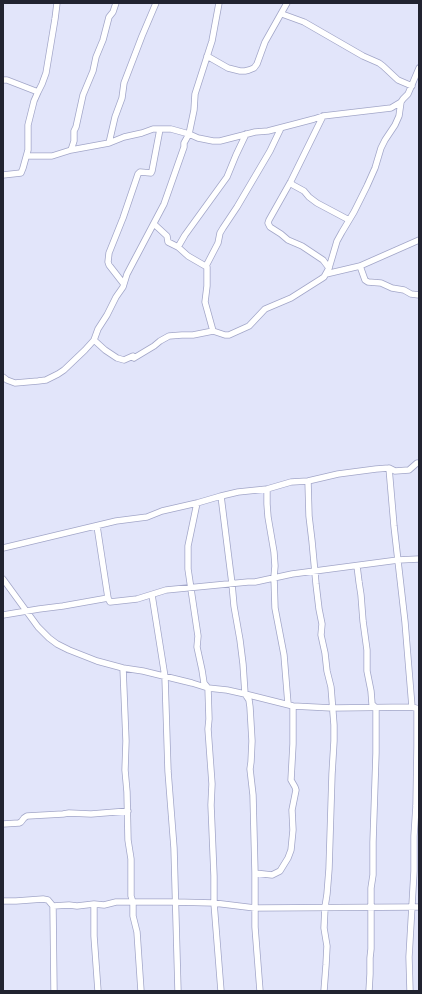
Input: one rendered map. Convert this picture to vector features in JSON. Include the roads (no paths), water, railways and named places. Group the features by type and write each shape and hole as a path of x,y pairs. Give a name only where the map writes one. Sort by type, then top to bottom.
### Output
{"street":[{"path":"3,175 21,173 27,156 28,125 34,101 46,73 57,3"},
{"path":"71,150 83,94 93,71 109,17 113,12 116,3"},
{"path":"109,143 115,117 122,98 124,83 156,3"},
{"path":"3,377 15,382 46,380 64,370 94,340 98,329 123,287 127,274 164,204 184,147 184,143 189,134 194,110 195,94 212,41 219,3"},
{"path":"207,56 228,68 240,71 254,68 257,64 265,42 287,3"},
{"path":"282,14 304,22 363,56 379,63 398,80 412,86"},
{"path":"94,340 117,358 124,360 133,356 134,358 170,336 182,334 193,335 213,331 229,335 244,329 253,322 265,308 296,296 321,279 329,268 338,241 367,186 375,168 381,148 395,125 403,99 408,94 419,68"},
{"path":"3,80 7,80 38,92"},
{"path":"27,156 52,156 71,150 109,143 153,129 171,129 198,138 213,141 220,140 280,128 323,116 387,109 402,102"},
{"path":"323,116 291,181 269,220 269,225 288,240 302,246 323,260 329,268"},
{"path":"206,266 218,243 220,233 270,151 280,128"},
{"path":"124,283 109,265 109,253 138,174 140,172 152,171 160,129"},
{"path":"178,247 227,177 246,134"},
{"path":"291,181 293,185 304,191 317,203 349,220"},
{"path":"154,224 167,236 168,242 178,247 188,256 206,266 208,269 205,302 213,331"},
{"path":"326,274 360,266 419,240"},
{"path":"360,266 365,280 368,282 381,283 392,288 419,295"},
{"path":"3,548 116,521 147,517 162,511 238,492 267,489 291,482 308,481 338,474 389,468 395,471 409,470 419,463"},
{"path":"389,468 394,526 416,708 418,746 409,957 410,991"},
{"path":"308,481 309,516 322,635 327,671 331,687 334,725 329,869 324,928 327,946 324,991"},
{"path":"255,873 272,875 280,871 288,858 291,850 293,830 292,810 296,790 291,780 293,744 290,705 284,655 275,608 275,566 267,504 267,489"},
{"path":"221,496 234,606 243,664 245,694 249,700 251,728 250,769 253,794 255,935 260,991"},
{"path":"197,503 188,546 188,569 198,636 197,647 204,683 208,688 208,729 212,784 211,805 214,904 221,991"},
{"path":"97,526 108,598 110,602 137,599 166,590 255,582 274,577 315,571 398,560 419,559"},
{"path":"358,566 367,650 367,671 372,704 376,708 369,991"},
{"path":"3,579 38,627 49,638 57,644 97,661 123,668 144,671 208,688 227,690 290,705 332,708 416,708"},
{"path":"152,595 166,677 168,771 174,848 178,991"},
{"path":"3,615 108,598"},
{"path":"123,668 126,741 124,770 127,792 128,840 131,859 131,896 133,902 133,916 137,932 141,991"},
{"path":"3,824 19,823 27,816 128,811"},
{"path":"3,901 16,902 43,899 48,900 53,906 54,991"},
{"path":"53,906 104,905 116,902 175,902 255,908 419,907"},
{"path":"94,904 95,952 98,991"}]}
